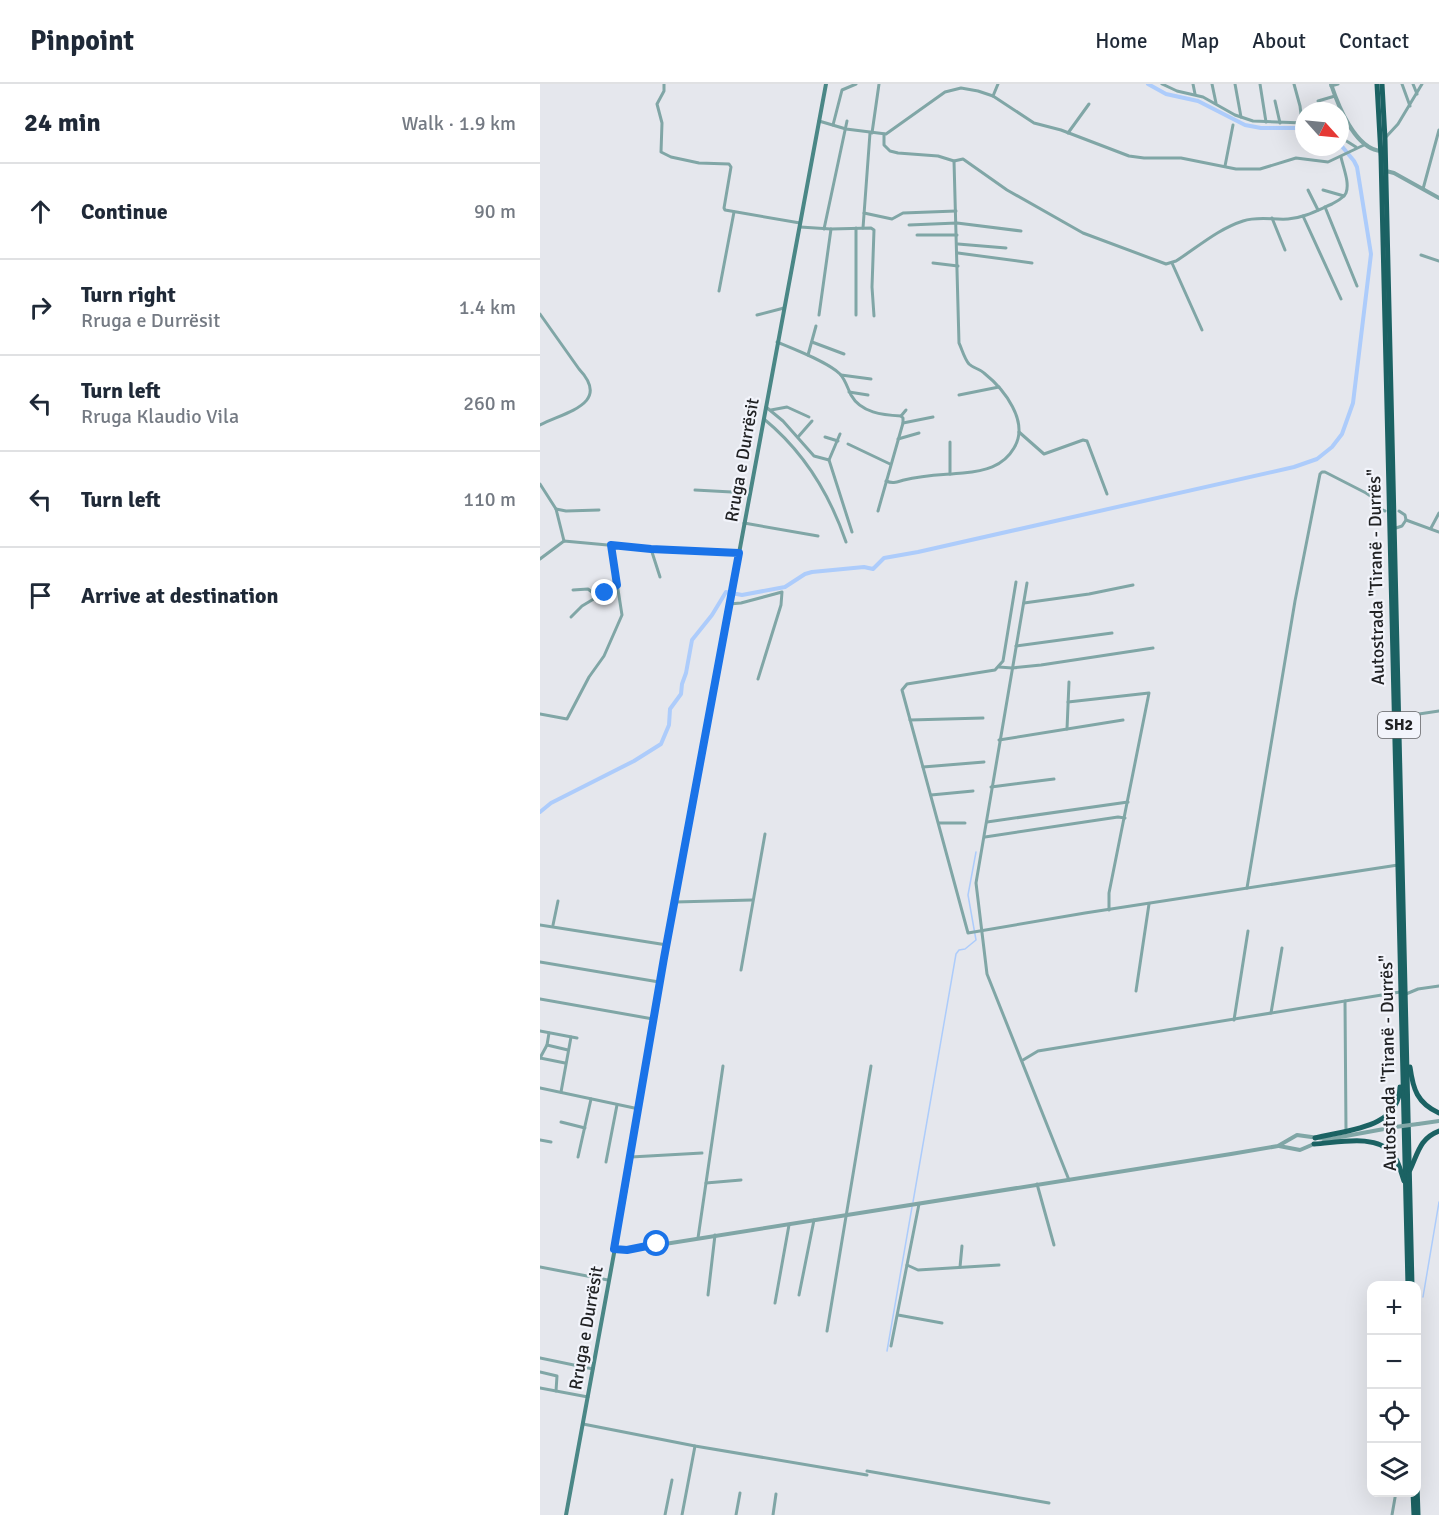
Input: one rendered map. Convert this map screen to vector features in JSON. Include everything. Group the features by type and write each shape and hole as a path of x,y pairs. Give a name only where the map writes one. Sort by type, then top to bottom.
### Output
{"highway":[{"name":"Autostrada \"Tiranë - Durrës\"","path":"1379,84 1385,139 1399,717 1402,1038 1410,1281"},
{"name":"Autostrada \"Tiranë - Durrës\"","path":"1379,84 1398,866 1407,1052 1410,1281"},
{"path":"1314,1141 1379,1122 1395,1108 1400,1093 1402,1038"},
{"path":"1407,1052 1416,1096 1425,1105 1439,1113"},
{"path":"1410,1172 1422,1142 1439,1131"},
{"path":"1314,1141 1366,1142 1382,1146 1395,1157 1406,1185"},
{"path":"1413,1497 1414,1515"},
{"path":"1414,1515 1415,1497"}],"main road":[{"name":"Rruga e Durrësit","path":"566,1515 667,945 826,84"}],"street":[{"path":"664,84 664,91 657,104 662,123 661,152 671,158 699,163 729,164 731,167 725,210 824,229 863,228 874,231 872,280 874,316"},
{"path":"833,125 842,90 856,84"},
{"path":"863,228 871,133 879,84"},
{"path":"993,96 998,84"},
{"path":"1162,84 1172,89 1195,94 1241,117 1266,122 1295,123"},
{"path":"1172,84 1172,89"},
{"path":"1193,84 1195,94"},
{"path":"1212,84 1216,104"},
{"path":"1235,84 1241,117"},
{"path":"1260,84 1266,122"},
{"path":"1294,84 1299,102"},
{"path":"1338,84 1331,85 1342,112 1364,145 1372,150 1381,151"},
{"path":"1402,84 1410,106"},
{"path":"1413,84 1417,94"},
{"path":"1385,139 1398,124 1422,84"},
{"path":"819,121 846,129 884,134 895,129 950,90 972,90 993,96 1029,121 1129,156 1152,159 1181,158 1242,169 1260,169 1296,158 1324,162 1343,156 1347,182 1344,196 1318,210 1286,219 1244,220 1227,227 1172,263 1160,262 1083,233 1007,190 967,161 890,151 884,145 884,134"},
{"path":"1318,101 1335,96"},
{"path":"1275,101 1280,123"},
{"path":"1068,133 1089,104"},
{"path":"824,229 847,121"},
{"path":"1225,166 1233,125"},
{"path":"1422,190 1439,130"},
{"path":"1349,143 1356,147"},
{"path":"1349,152 1364,145"},
{"path":"886,481 895,483 927,475 980,471 1001,463 1011,454 1019,432 1011,404 984,372 969,364 962,350 959,331 954,161"},
{"path":"1385,171 1394,173 1439,198"},
{"path":"1308,190 1318,210"},
{"path":"1323,190 1344,196"},
{"path":"1325,207 1357,286"},
{"path":"864,213 892,219 903,213 957,211"},
{"path":"719,291 734,212"},
{"path":"1303,216 1341,299"},
{"path":"1272,218 1285,250"},
{"path":"909,225 957,223 1021,231"},
{"path":"856,228 856,315"},
{"path":"819,315 831,229"},
{"path":"917,235 957,235"},
{"path":"958,244 1006,249"},
{"path":"958,253 1032,263"},
{"path":"1420,255 1439,261"},
{"path":"933,263 958,266"},
{"path":"1172,263 1202,330"},
{"path":"758,315 784,308"},
{"path":"540,314 586,377 591,394 585,404 540,425"},
{"path":"808,355 816,326"},
{"path":"777,342 808,355 841,375 871,379"},
{"path":"812,342 844,354"},
{"path":"841,375 854,400 864,409 901,416"},
{"path":"959,395 999,387"},
{"path":"849,392 868,395"},
{"path":"771,410 787,406 811,419 798,437"},
{"path":"765,407 771,410 814,456 830,460"},
{"path":"901,416 906,410"},
{"path":"878,511 903,423 901,416"},
{"path":"903,423 933,417"},
{"path":"763,418 791,445 815,477 838,520 846,542"},
{"path":"1019,432 1041,453 1046,454 1083,440 1087,441 1107,494"},
{"path":"898,438 919,433"},
{"path":"840,434 830,460 852,532"},
{"path":"825,437 838,441"},
{"path":"950,442 950,474"},
{"path":"848,444 891,464"},
{"path":"1247,888 1294,601 1320,474 1322,471 1345,481 1381,503"},
{"path":"540,484 556,509 564,541"},
{"path":"695,490 750,493"},
{"path":"1385,512 1377,508 1381,503 1389,501"},
{"path":"556,509 599,510"},
{"path":"1399,511 1405,515 1406,520"},
{"path":"1431,528 1439,513"},
{"path":"1394,529 1402,526 1406,520"},
{"path":"1406,520 1439,532"},
{"path":"744,523 818,536"},
{"path":"540,559 564,541 651,549 739,553"},
{"path":"540,714 563,720 568,718 589,677 604,656 619,622 622,611 611,545"},
{"path":"651,549 660,577"},
{"path":"999,668 1003,661 1017,582"},
{"path":"1027,583 991,787 976,891 987,974 1070,1180"},
{"path":"571,617 582,606 617,585"},
{"path":"1024,603 1133,585"},
{"path":"573,590 588,590 597,596"},
{"path":"729,604 782,592 781,605 758,679"},
{"path":"1016,646 1112,633"},
{"path":"1153,648 999,668 907,684 902,690 966,931 969,934 1247,888 1398,866"},
{"path":"1067,729 1069,682"},
{"path":"1068,702 1149,693 1108,900 1109,910"},
{"path":"1399,717 1439,711"},
{"path":"910,720 983,718"},
{"path":"999,740 1123,720"},
{"path":"923,767 984,762"},
{"path":"991,787 1054,779"},
{"path":"931,795 974,791"},
{"path":"987,822 1128,802"},
{"path":"985,837 1118,817 1125,818"},
{"path":"939,823 964,823"},
{"path":"741,970 765,834"},
{"path":"675,902 752,900"},
{"path":"553,926 558,901"},
{"path":"1136,992 1149,904"},
{"path":"540,925 667,945"},
{"path":"1234,1020 1248,931"},
{"path":"1271,1013 1282,948"},
{"path":"540,962 661,982"},
{"path":"1023,1060 1038,1051 1439,986"},
{"path":"540,999 654,1019"},
{"path":"1345,1001 1346,1130"},
{"path":"540,1031 577,1038"},
{"path":"549,1033 547,1045 540,1058 566,1063"},
{"path":"561,1092 571,1037"},
{"path":"547,1045 568,1050"},
{"path":"698,1238 723,1066"},
{"path":"828,1331 871,1066"},
{"path":"540,1088 639,1109"},
{"path":"578,1157 591,1099"},
{"path":"606,1162 617,1104"},
{"path":"614,1249 627,1250 848,1215 915,1202 1070,1180 1278,1146 1300,1150 1314,1141 1439,1121"},
{"path":"561,1122 585,1128"},
{"path":"1278,1146 1297,1135 1314,1141"},
{"path":"1305,1137 1306,1147"},
{"path":"1293,1138 1294,1148"},
{"path":"540,1140 551,1142"},
{"path":"631,1157 702,1153"},
{"path":"706,1184 741,1180"},
{"path":"1037,1184 1054,1245"},
{"path":"891,1346 907,1265 915,1202"},
{"path":"799,1295 814,1219"},
{"path":"775,1303 790,1223"},
{"path":"708,1295 715,1235"},
{"path":"960,1267 962,1246"},
{"path":"907,1265 918,1270 999,1264"},
{"path":"540,1268 608,1280"},
{"path":"898,1315 942,1323"},
{"path":"540,1358 593,1369"},
{"path":"540,1372 557,1376 556,1390"},
{"path":"540,1388 588,1397"},
{"path":"583,1424 695,1446 1049,1503"},
{"path":"682,1515 695,1446"},
{"path":"665,1515 672,1480"},
{"path":"736,1515 740,1493"},
{"path":"773,1515 776,1494"},
{"path":"1392,1515 1395,1497"}],"waterway":[{"path":"1148,84 1166,94 1198,101 1245,125 1261,128 1295,128"},
{"path":"540,812 551,803 634,761 661,744 669,725 670,709 681,694 692,640 712,615 726,592 742,595 785,587 812,572 864,567 873,569 884,558 1294,467 1317,459 1332,447 1342,434 1353,403 1371,254 1357,167 1349,155"},
{"path":"913,1202 956,954 976,940 968,895 976,852"},
{"path":"1423,1297 1439,1202"},
{"path":"887,1351 912,1207"}],"route":[{"path":"605,593 617,585 611,545 739,553 664,958 614,1249 627,1250 657,1244"}]}
